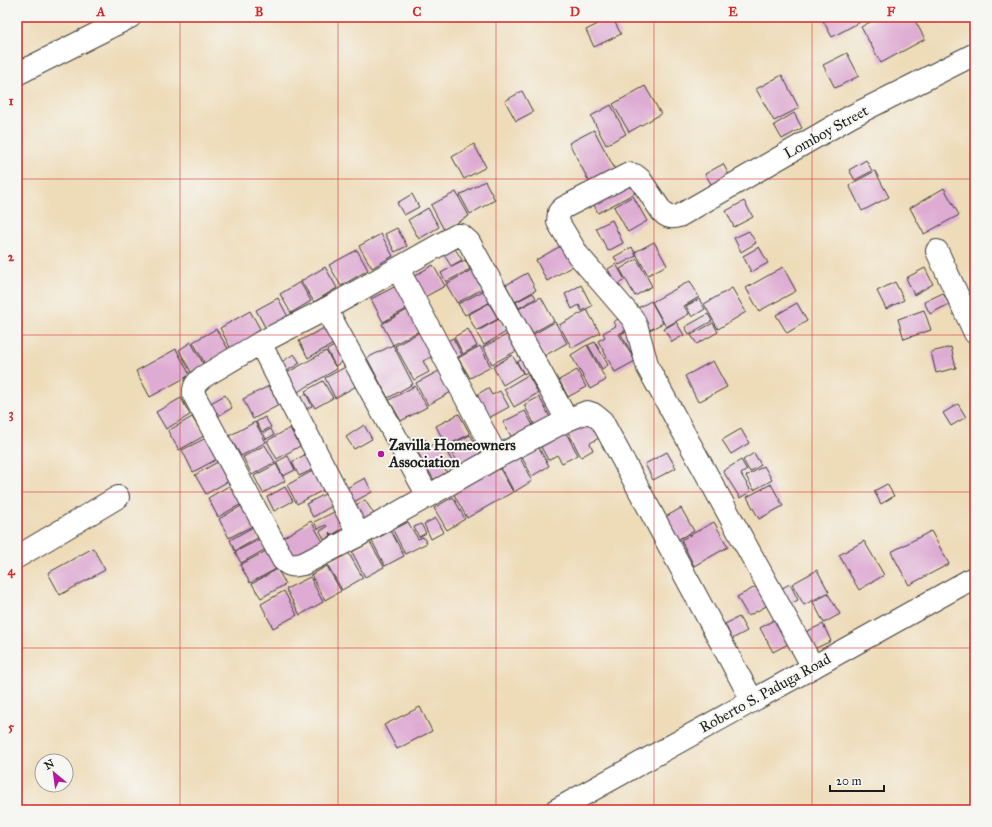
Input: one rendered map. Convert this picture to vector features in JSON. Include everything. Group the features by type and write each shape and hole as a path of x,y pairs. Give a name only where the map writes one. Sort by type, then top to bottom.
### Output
{"street":[{"path":"17,74 130,17"},
{"name":"Lomboy Street","path":"813,667 648,368 637,328 633,320 581,259 558,222 559,212 563,208 629,174 635,175 640,179 667,217 672,218 679,216 850,117 975,54"},
{"path":"568,420 469,242 461,235 456,235 326,309 260,343 203,377 196,382 194,389 194,395 283,560 288,566 303,564 497,457 568,420 587,412 593,414 602,421 752,700"},
{"path":"937,251 975,333"},
{"path":"398,269 497,457"},
{"path":"326,309 428,496"},
{"path":"260,343 359,534"},
{"path":"17,557 118,498"},
{"name":"Roberto S. Paduga Road","path":"556,810 975,577"}],"building":[{"path":"612,17 621,34 594,47 586,30"},
{"path":"821,17 857,17 860,22 832,37"},
{"path":"879,17 913,17 925,39 881,63 861,27"},
{"path":"847,53 859,76 835,88 823,65"},
{"path":"782,75 799,108 774,121 756,89"},
{"path":"645,86 661,114 629,132 613,104"},
{"path":"522,91 533,112 516,121 505,101"},
{"path":"611,105 626,134 606,145 591,116"},
{"path":"794,113 802,128 782,139 774,125"},
{"path":"594,130 618,175 593,189 569,143"},
{"path":"474,144 486,167 464,179 452,157"},
{"path":"866,160 872,171 855,180 849,170"},
{"path":"723,164 732,180 715,190 705,174"},
{"path":"875,171 889,197 862,211 849,185"},
{"path":"627,179 635,193 598,213 591,199"},
{"path":"485,181 495,200 470,214 460,195"},
{"path":"944,188 959,215 924,234 910,208"},
{"path":"456,192 469,216 444,230 431,205"},
{"path":"412,194 419,207 404,215 397,203"},
{"path":"633,196 647,221 628,232 614,207"},
{"path":"744,201 753,217 734,227 726,211"},
{"path":"428,208 439,227 419,239 408,220"},
{"path":"612,220 623,243 608,251 596,228"},
{"path":"397,228 407,246 395,252 385,234"},
{"path":"749,231 756,243 741,252 734,238"},
{"path":"381,234 393,256 372,268 359,246"},
{"path":"654,242 667,265 648,275 635,252"},
{"path":"566,243 578,263 547,281 536,260"},
{"path":"454,247 462,260 451,266 443,253"},
{"path":"632,247 636,256 619,265 614,257"},
{"path":"759,247 768,263 751,272 743,256"},
{"path":"357,250 368,270 341,286 329,265"},
{"path":"637,259 652,286 635,296 620,269"},
{"path":"465,260 470,269 446,282 441,273"},
{"path":"616,264 625,280 616,285 608,269"},
{"path":"433,265 445,286 421,299 409,279"},
{"path":"325,267 337,288 314,302 301,281"},
{"path":"783,267 796,291 759,311 746,288"},
{"path":"925,268 933,284 914,295 906,278"},
{"path":"473,269 484,288 457,303 446,284"},
{"path":"527,273 536,290 515,302 506,285"},
{"path":"690,281 699,297 684,306 689,314 666,327 652,302"},
{"path":"300,282 311,301 291,313 280,294"},
{"path":"895,282 904,300 886,309 877,291"},
{"path":"400,284 412,306 383,322 371,299"},
{"path":"581,285 592,306 582,311 579,305 572,309 565,294"},
{"path":"732,288 746,312 718,329 704,304"},
{"path":"485,290 491,302 465,315 458,304"},
{"path":"533,293 536,298 519,308 516,302"},
{"path":"943,293 949,304 930,314 924,302"},
{"path":"541,297 554,321 529,335 515,311"},
{"path":"278,298 288,317 266,329 256,310"},
{"path":"699,299 705,309 692,317 686,306"},
{"path":"651,301 663,323 644,333 632,311"},
{"path":"489,303 498,319 476,331 468,315"},
{"path":"797,303 807,321 787,333 776,315"},
{"path":"409,309 421,330 393,345 382,324"},
{"path":"587,310 600,333 572,348 559,325"},
{"path":"924,310 931,330 904,339 898,319"},
{"path":"250,311 262,332 231,349 220,328"},
{"path":"708,314 712,321 689,334 685,327"},
{"path":"625,315 631,327 619,334 635,361 615,372 598,341 605,337 603,333 616,326 613,322"},
{"path":"499,319 506,332 484,345 476,332"},
{"path":"555,322 567,343 544,356 532,335"},
{"path":"676,322 684,335 672,342 664,329"},
{"path":"713,323 718,332 697,344 691,335"},
{"path":"328,326 337,342 308,358 299,341"},
{"path":"216,329 229,350 205,364 193,342"},
{"path":"468,329 477,346 463,354 454,337"},
{"path":"629,330 634,358 621,334"},
{"path":"420,332 433,356 423,361 429,372 414,380 395,346"},
{"path":"512,332 520,349 492,364 483,347"},
{"path":"453,338 462,355 451,361 442,344"},
{"path":"191,342 205,367 192,374 179,350"},
{"path":"595,342 608,365 602,369 588,345"},
{"path":"340,343 348,359 335,366 327,350"},
{"path":"393,345 413,384 388,398 367,358"},
{"path":"587,345 606,380 590,389 571,355"},
{"path":"480,346 491,367 470,378 458,358"},
{"path":"951,347 956,368 936,373 931,352"},
{"path":"176,349 190,375 150,397 136,371"},
{"path":"326,351 337,369 296,393 285,374"},
{"path":"294,354 300,363 285,372 280,363"},
{"path":"512,355 523,373 503,385 493,367"},
{"path":"523,359 530,370 524,374 517,362"},
{"path":"713,361 727,387 698,402 685,376"},
{"path":"349,365 360,384 335,398 325,378"},
{"path":"577,370 586,387 568,397 559,380"},
{"path":"439,371 451,392 428,405 416,383"},
{"path":"528,375 538,393 514,407 504,389"},
{"path":"323,381 333,398 315,408 305,391"},
{"path":"269,386 279,405 253,419 243,399"},
{"path":"415,386 427,407 401,421 389,400"},
{"path":"488,388 492,395 500,391 509,407 485,420 473,397"},
{"path":"306,394 312,406 306,409 300,398"},
{"path":"225,395 232,408 216,417 209,404"},
{"path":"539,397 550,417 535,425 524,405"},
{"path":"181,398 190,415 166,429 156,412"},
{"path":"958,404 966,417 951,426 943,413"},
{"path":"525,411 534,427 512,438 503,422"},
{"path":"459,414 470,434 446,446 436,426"},
{"path":"192,417 204,436 179,450 168,431"},
{"path":"265,417 271,427 262,432 256,422"},
{"path":"590,420 599,438 590,443 593,450 581,457 568,432"},
{"path":"255,422 266,442 241,456 229,436"},
{"path":"364,425 372,439 354,449 346,437"},
{"path":"290,428 300,446 277,459 267,441"},
{"path":"271,429 274,435 266,439 263,433"},
{"path":"741,429 749,443 731,454 722,440"},
{"path":"566,433 578,455 562,463 557,455 548,460 541,447"},
{"path":"470,435 474,441 450,454 447,447"},
{"path":"208,437 219,458 193,472 182,450"},
{"path":"425,439 429,445 418,452 416,450 428,472 421,476 406,449"},
{"path":"440,440 453,463 444,468 447,472 434,480 418,453"},
{"path":"474,442 481,454 459,466 452,454"},
{"path":"265,445 275,462 252,475 243,457"},
{"path":"537,445 549,466 532,476 520,454"},
{"path":"667,452 676,468 653,480 645,464"},
{"path":"308,453 316,468 299,476 292,462"},
{"path":"754,453 761,465 750,472 743,460"},
{"path":"518,454 532,481 514,492 499,464"},
{"path":"288,456 295,470 283,476 276,462"},
{"path":"221,460 232,479 206,494 195,475"},
{"path":"741,460 747,470 741,474 751,491 740,498 723,471"},
{"path":"276,464 285,481 263,493 254,476"},
{"path":"498,465 513,492 467,518 452,491"},
{"path":"764,466 772,480 754,490 746,476"},
{"path":"316,469 327,488 297,504 287,485"},
{"path":"365,478 372,492 350,504 343,490"},
{"path":"234,483 245,502 218,517 208,498"},
{"path":"771,484 783,506 759,519 747,497"},
{"path":"887,484 894,496 881,504 874,491"},
{"path":"285,487 293,501 274,511 267,497"},
{"path":"325,494 332,506 313,517 306,504"},
{"path":"453,497 465,519 447,530 434,508"},
{"path":"365,500 374,514 360,521 353,507"},
{"path":"243,505 254,525 229,538 219,519"},
{"path":"681,508 694,531 675,541 662,519"},
{"path":"338,510 343,520 339,524 344,521 349,530 344,532 342,529 332,535 329,532 331,535 328,538 339,532 341,535 326,543 320,531 327,527 326,525 318,529 314,522"},
{"path":"436,518 444,532 431,539 424,524"},
{"path":"311,521 323,542 290,561 279,540"},
{"path":"408,522 418,539 423,537 427,543 405,554 393,530"},
{"path":"714,522 728,547 694,566 681,540"},
{"path":"421,524 426,533 419,537 414,527"},
{"path":"253,527 258,538 235,551 230,540"},
{"path":"391,531 404,556 385,566 372,541"},
{"path":"931,531 949,564 909,585 891,552"},
{"path":"260,539 266,549 241,563 235,552"},
{"path":"864,541 884,575 859,590 839,555"},
{"path":"370,542 384,567 365,577 352,552"},
{"path":"93,548 105,570 60,595 48,573"},
{"path":"268,550 278,568 250,583 240,565"},
{"path":"348,552 363,578 342,590 327,564"},
{"path":"327,566 341,591 325,600 311,575"},
{"path":"277,569 286,584 261,598 252,584"},
{"path":"817,570 829,592 804,605 792,584"},
{"path":"310,577 323,602 300,615 286,589"},
{"path":"790,584 798,600 784,607 776,591"},
{"path":"759,585 770,604 748,616 737,597"},
{"path":"284,591 297,615 273,628 261,604"},
{"path":"828,594 840,614 824,623 813,602"},
{"path":"781,616 794,641 773,652 760,628"},
{"path":"739,617 747,631 732,639 725,624"},
{"path":"823,624 831,641 808,652 799,635"},
{"path":"420,707 432,731 397,749 384,725"}],"place":[{"name":"Zavilla Homeowners Association","path":"381,454"}]}
